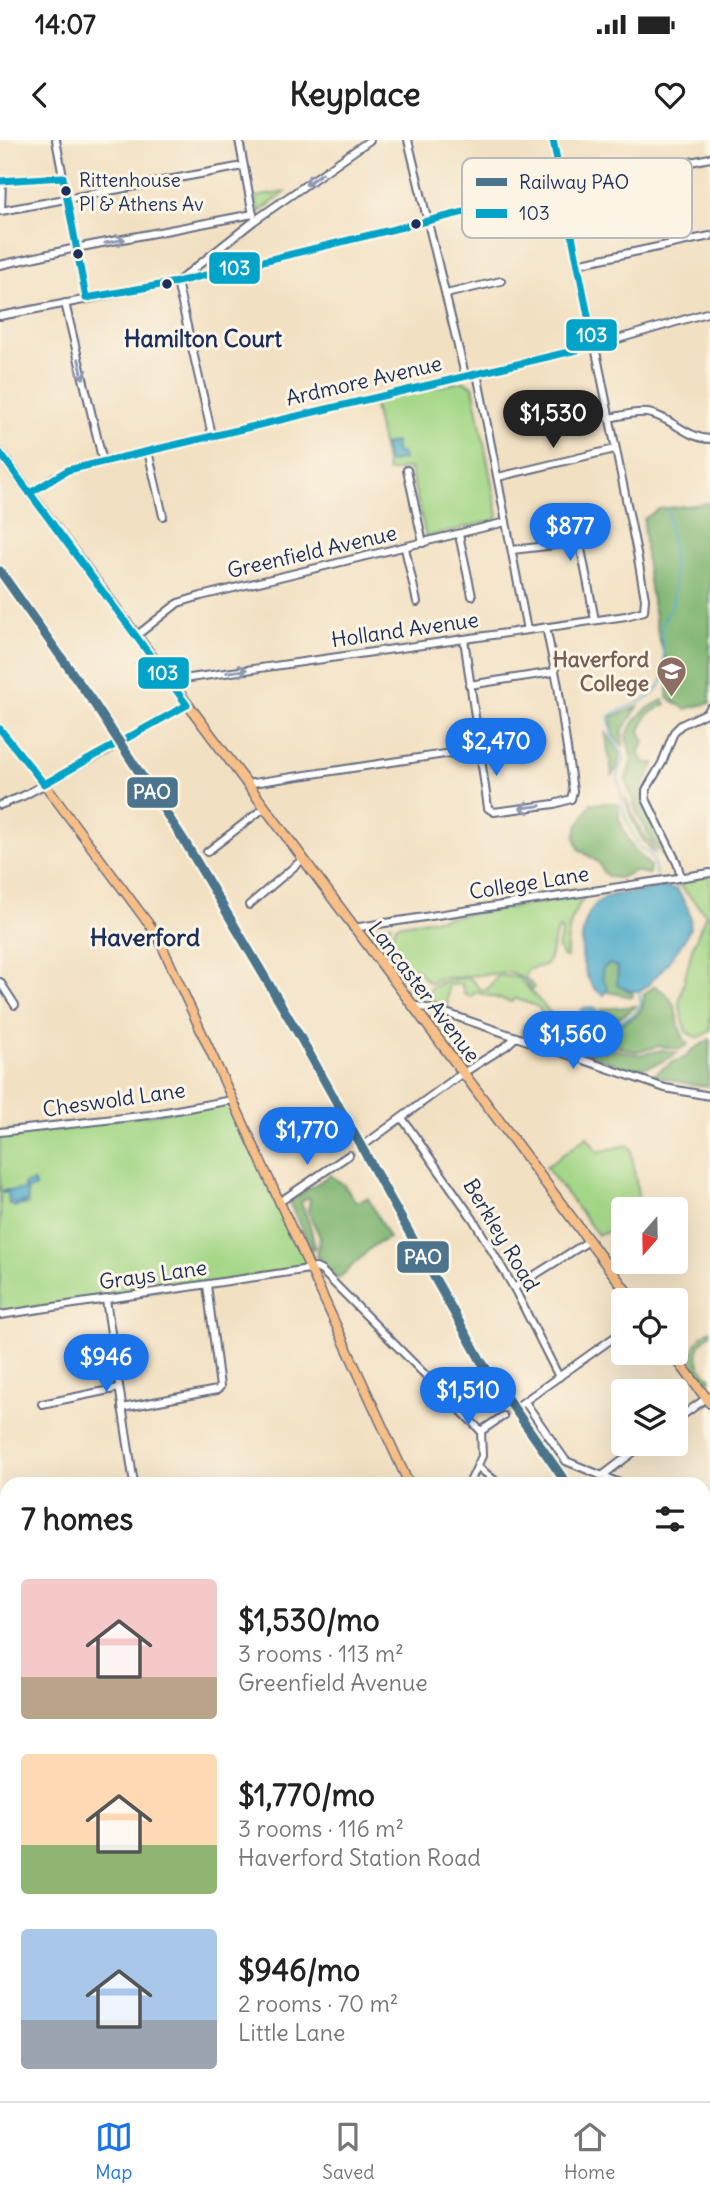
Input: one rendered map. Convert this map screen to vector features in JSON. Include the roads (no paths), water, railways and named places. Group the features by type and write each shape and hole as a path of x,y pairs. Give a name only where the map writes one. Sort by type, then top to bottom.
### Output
{"highway":[{"name":"Lancaster Avenue","path":"0,453 624,1288"},
{"path":"682,1365 709,1399"}],"main road":[{"path":"0,729 157,935 406,1477"}],"street":[{"path":"56,140 86,298"},
{"path":"239,140 253,218"},
{"path":"177,282 253,218 370,140"},
{"path":"408,140 465,375"},
{"path":"553,140 557,158"},
{"path":"692,162 710,158"},
{"path":"63,177 1,181 1,211 243,166"},
{"path":"0,316 177,282 462,213"},
{"path":"0,265 76,248 253,218"},
{"path":"578,264 710,236"},
{"path":"498,477 615,449 573,238"},
{"path":"446,294 500,281"},
{"path":"177,282 212,435"},
{"path":"65,303 103,462"},
{"name":"Ardmore Avenue","path":"30,493 68,470 594,346 710,312"},
{"path":"477,373 527,630"},
{"path":"609,418 638,413 650,414 694,436 710,439"},
{"name":"Holland Avenue","path":"170,683 641,613 644,611 645,599 615,449"},
{"path":"148,451 163,516"},
{"path":"407,470 423,543"},
{"name":"Greenfield Avenue","path":"136,636 178,603 506,522"},
{"path":"459,535 472,596"},
{"path":"512,550 574,543 581,549 595,620"},
{"path":"405,548 417,602"},
{"path":"464,639 489,810 494,812 554,804 571,799 573,791 546,627"},
{"path":"470,685 554,672"},
{"path":"124,741 187,705"},
{"path":"681,877 646,799 646,790 662,763 674,732 681,725 709,711"},
{"path":"0,805 23,796 110,748"},
{"path":"246,784 479,751"},
{"path":"207,852 264,808"},
{"path":"249,905 302,860"},
{"name":"College Lane","path":"353,928 710,873"},
{"path":"0,982 15,1005"},
{"path":"412,1005 440,1011 665,1088 710,1096"},
{"path":"364,1145 516,1037"},
{"name":"Cheswold Lane","path":"0,1132 149,1115 232,1100"},
{"name":"Berkley Road","path":"402,1118 473,1219 514,1288 559,1377"},
{"path":"281,1201 349,1155"},
{"path":"514,1288 589,1241"},
{"path":"310,1268 322,1271 481,1431 482,1455 473,1477"},
{"name":"Grays Lane","path":"0,1315 310,1268"},
{"path":"122,1408 217,1390 220,1387 206,1285"},
{"path":"106,1300 133,1477"},
{"path":"515,1408 611,1340"},
{"path":"42,1404 119,1388"},
{"path":"688,1412 709,1399"},
{"path":"526,1402 566,1461 602,1476 628,1456"},
{"path":"481,1431 503,1416"},
{"path":"478,1467 490,1477"}],"water":[{"path":"395,442 397,454 402,453 404,459 388,463 384,445"},
{"path":"658,886 677,890 690,914 689,930 658,974 638,991 617,985 618,967 609,964 602,969 608,989 604,995 594,988 583,964 586,920 592,908 607,897 645,891"},
{"path":"586,1007 597,1009 599,1016 595,1024 582,1028 581,1010"},
{"path":"34,1182 35,1188 27,1189 28,1201 17,1203 29,1204 14,1207 15,1203 9,1204 8,1192 3,1193 3,1190 24,1190 24,1184"}],"waterway":[{"path":"656,875 652,858 639,847 624,814 617,771 624,761 622,752 612,737 609,717 651,696 664,675 662,631 664,620 671,608 674,586 668,510"},
{"path":"594,1023 605,1028 633,1015 641,1005 639,991"},
{"path":"579,1044 584,1028"}],"tunnel":[{"path":"110,749 123,741"},
{"path":"349,1155 364,1145"},
{"path":"503,1416 515,1408"}],"railway":[{"path":"109,724 128,753"}],"rail line":[{"name":"PAO","path":"0,571 95,705 185,842 299,1035 481,1361 562,1477"}],"place":[{"name":"Rittenhouse Pl & Athens Av","path":"66,191"},
{"name":"Haverford College","path":"672,699"}],"district":[{"name":"Hamilton Court","path":"203,339"},
{"name":"Haverford","path":"145,938"}]}
